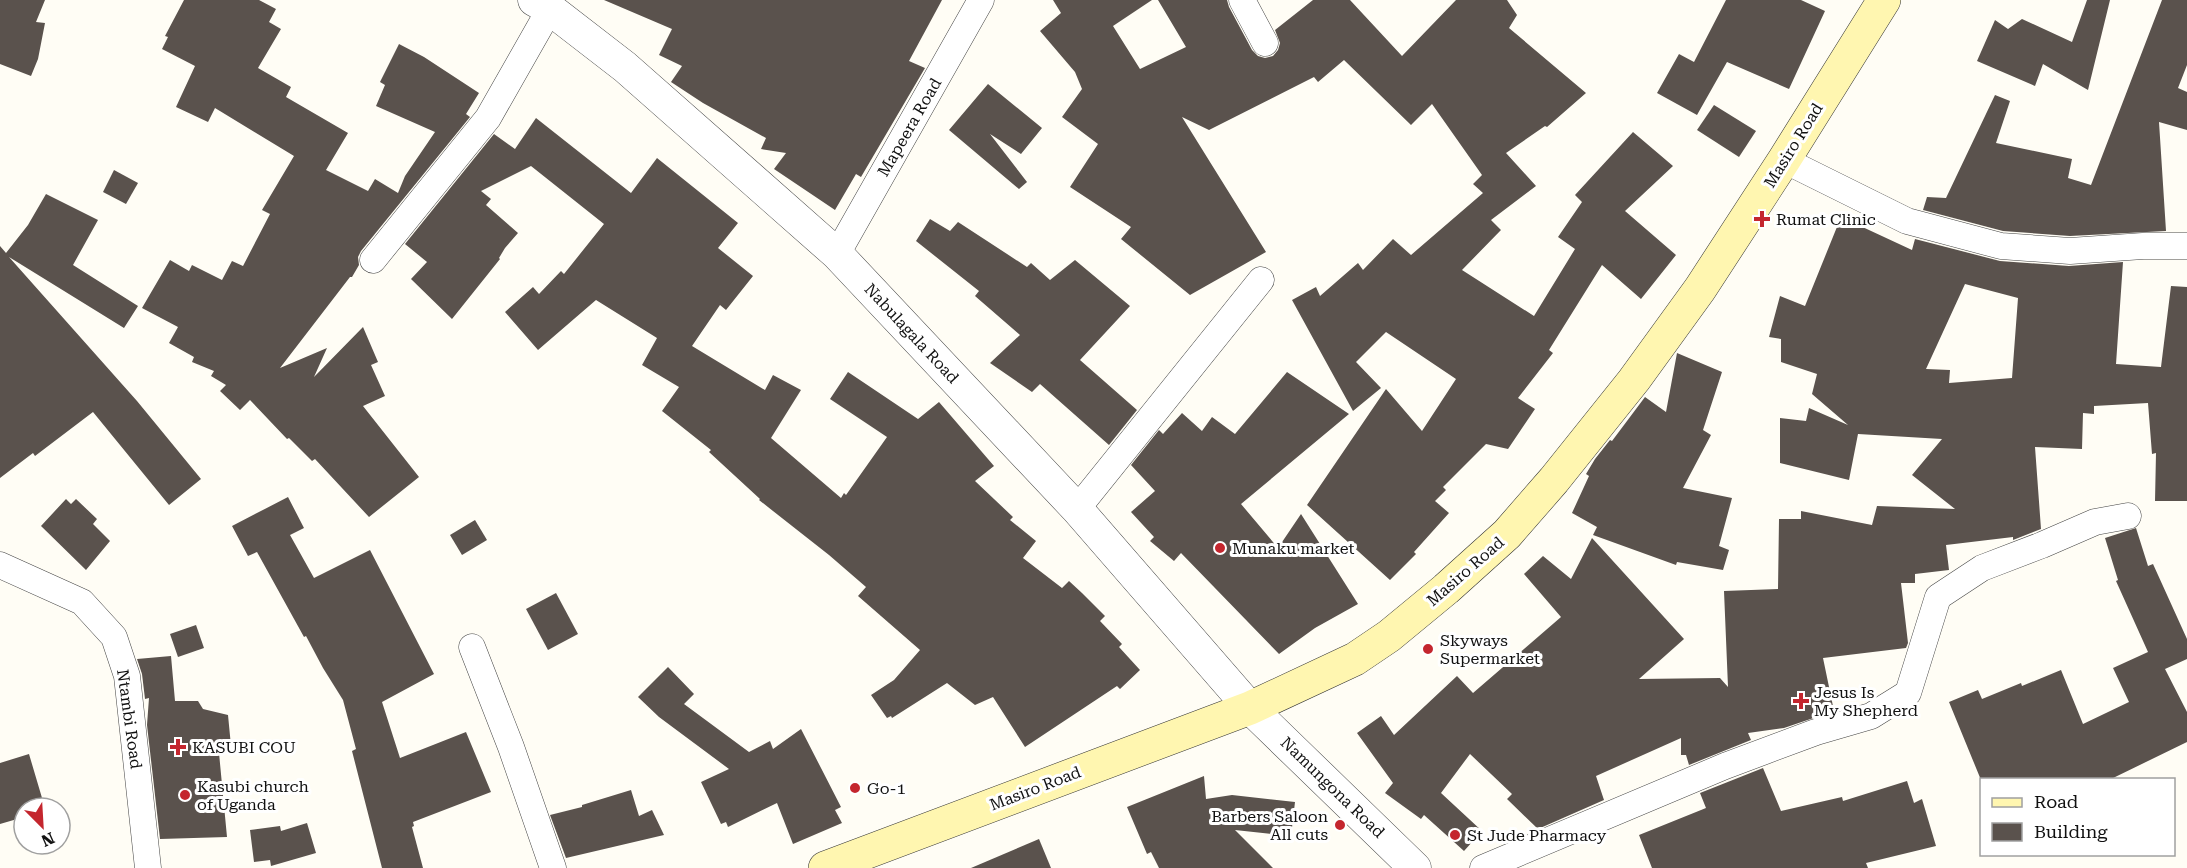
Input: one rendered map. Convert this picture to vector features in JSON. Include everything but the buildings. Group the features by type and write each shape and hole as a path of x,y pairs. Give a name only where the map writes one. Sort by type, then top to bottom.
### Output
{"main road":[{"name":"Masiro Road","path":"846,865 1250,708 1355,659 1389,636 1446,589 1507,534 1554,480 1634,380 1700,289 1884,0"}],"street":[{"name":"Mapeera Road","path":"837,254 981,0"},
{"path":"1242,0 1265,42"},
{"name":"Nabulagala Road","path":"542,4 625,67 837,254 1077,509 1250,708"},
{"path":"373,260 488,118 542,4"},
{"path":"1784,160 1907,221 2001,246 2070,251 2143,246 2187,246"},
{"path":"1077,509 1261,280"},
{"path":"1483,868 1725,766 1816,732 1871,716 1908,693 1938,597 1982,568 2095,522 2128,516"},
{"name":"Ntambi Road","path":"0,565 82,602 114,637 127,676 148,868"},
{"path":"472,647 511,747 553,868"},
{"name":"Namungona Road","path":"1250,708 1415,868"}],"place":[{"name":"Rumat Clinic","path":"1762,219"},
{"name":"Munaku market","path":"1220,548"},
{"name":"Skyways Supermarket","path":"1428,649"},
{"name":"Jesus Is My Shepherd","path":"1801,701"},
{"name":"KASUBI COU","path":"178,747"},
{"name":"Go-1","path":"855,788"},
{"name":"Kasubi church of Uganda","path":"185,795"},
{"name":"Barbers Saloon All cuts","path":"1340,825"},
{"name":"St Jude Pharmacy","path":"1455,835"}]}
